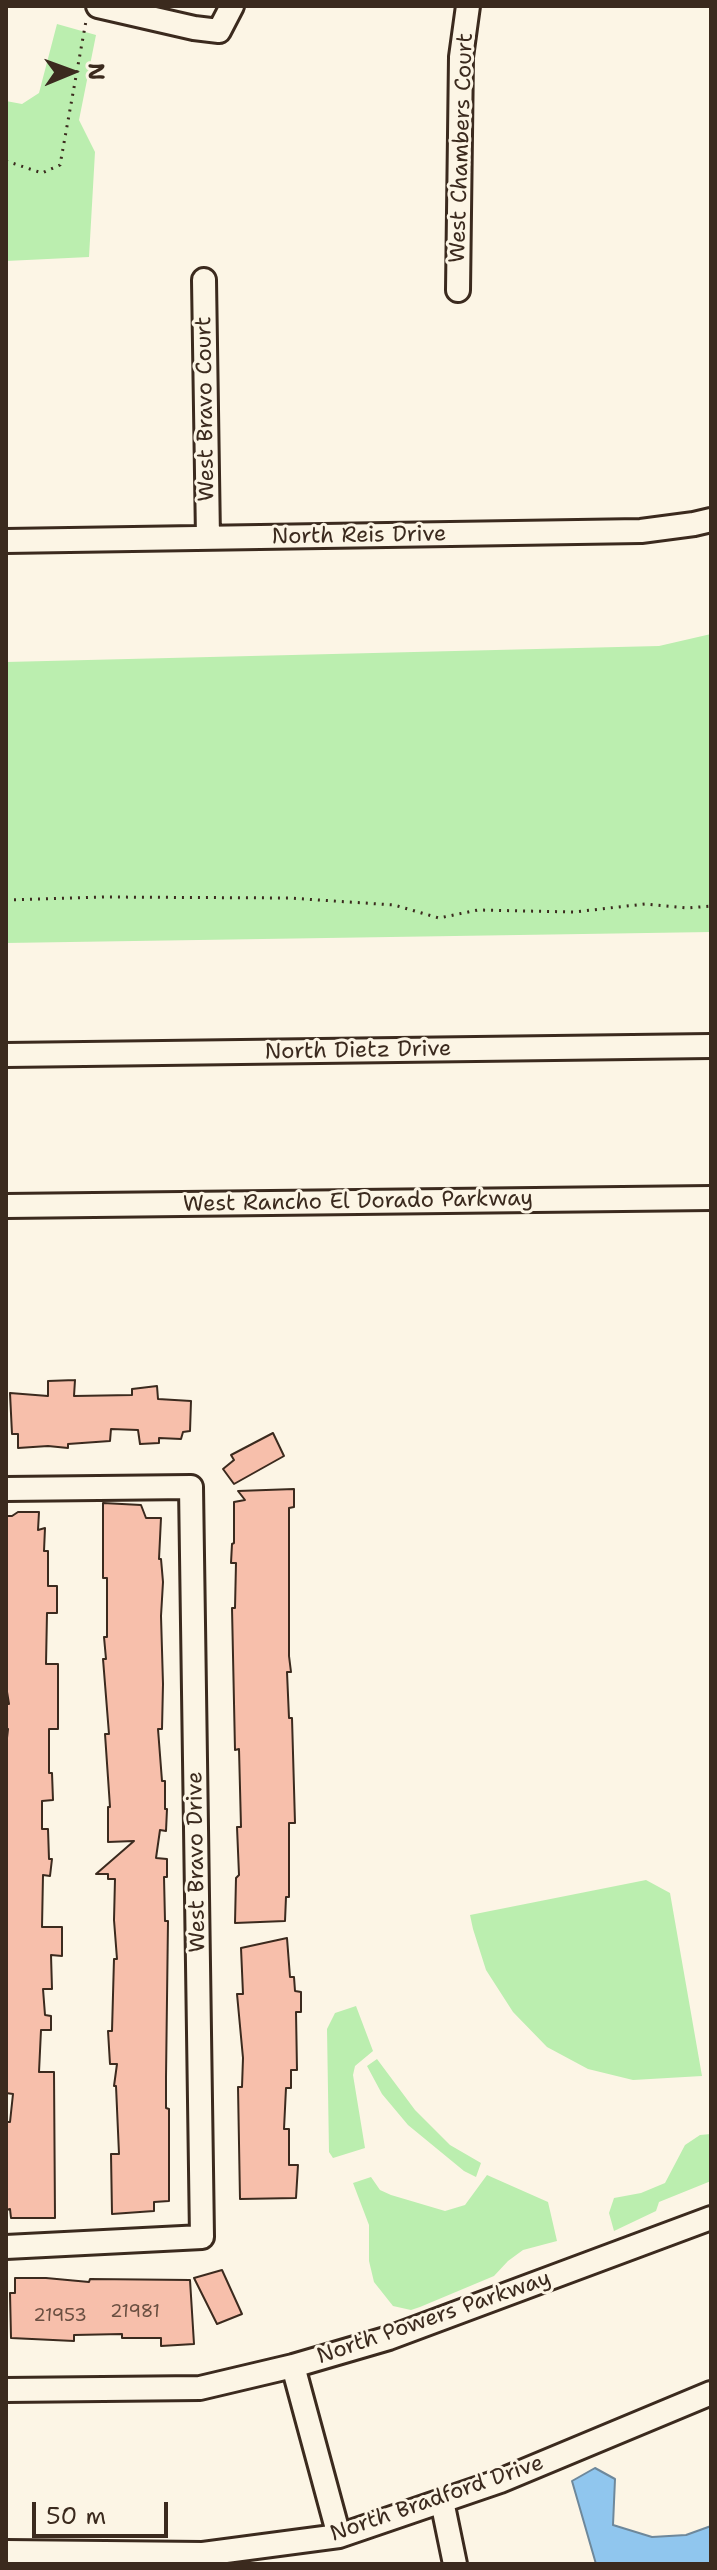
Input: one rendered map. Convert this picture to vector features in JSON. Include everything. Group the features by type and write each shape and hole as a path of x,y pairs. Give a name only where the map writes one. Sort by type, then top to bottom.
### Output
{"street":[{"path":"92,13 219,31 232,6"},
{"name":"West Chambers Court","path":"458,290 461,57 468,6"},
{"name":"West Bravo Court","path":"204,280 208,538"},
{"name":"North Reis Drive","path":"6,541 641,531 711,520"},
{"name":"North Dietz Drive","path":"6,1055 711,1046"},
{"name":"West Rancho El Dorado Parkway","path":"6,1206 711,1198"},
{"name":"West Bravo Drive","path":"6,1489 191,1487 202,2237 6,2247"},
{"name":"North Powers Parkway","path":"6,2390 200,2388 293,2366 389,2338 711,2218"},
{"path":"293,2366 339,2536"},
{"name":"North Bradford Drive","path":"6,2552 204,2559 339,2536 500,2481 711,2393"},
{"path":"442,2501 455,2564"}],"path":[{"path":"6,161 42,173 60,165 92,13"},
{"path":"6,900 289,898 394,905 439,918 478,910 574,912 645,904 688,908 711,906"}],"green space":[{"path":"57,24 96,35 79,120 95,152 89,257 6,261 6,101 22,104 39,93"},
{"path":"711,634 711,932 6,943 6,662 659,646"},
{"path":"646,1880 670,1893 702,2076 633,2080 588,2069 547,2047 513,2012 486,1970 473,1929 470,1915"},
{"path":"356,2006 373,2051 355,2066 353,2075 365,2148 333,2158 329,2152 327,2029 335,2013"},
{"path":"377,2059 415,2110 450,2145 481,2163 476,2177 464,2171 408,2125 382,2094 367,2066"},
{"path":"711,2134 711,2181 659,2202 656,2211 614,2231 609,2213 614,2198 641,2193 665,2183 685,2145 700,2135"},
{"path":"487,2175 548,2202 557,2241 523,2250 494,2276 420,2307 411,2310 393,2306 374,2282 369,2261 369,2225 353,2183 371,2177 380,2190 445,2211 465,2205"}],"water":[{"path":"595,2468 615,2479 613,2525 652,2537 686,2535 711,2526 711,2564 596,2564 572,2481"}],"building":[{"path":"75,1380 74,1396 132,1395 132,1389 157,1386 158,1399 191,1401 190,1431 183,1432 181,1439 159,1438 159,1443 140,1444 138,1430 111,1429 110,1441 68,1444 68,1448 18,1448 18,1434 12,1434 10,1393 48,1396 48,1381"},
{"path":"273,1433 284,1456 234,1484 223,1469 234,1460 231,1455"},
{"path":"294,1489 294,1507 289,1508 291,1672 287,1672 289,1718 292,1718 295,1823 289,1823 289,1897 286,1897 285,1921 235,1923 236,1878 239,1875 237,1827 241,1827 239,1749 235,1750 232,1608 235,1608 236,1563 231,1563 234,1502 245,1500 238,1491"},
{"path":"103,1503 141,1505 146,1518 161,1518 159,1559 163,1582 163,1684 162,1729 158,1729 167,1809 166,1831 160,1830 156,1858 167,1859 167,1877 164,1877 165,1921 168,1921 166,2108 169,2109 169,2201 154,2202 154,2211 112,2214 111,2154 119,2154 114,2086 117,2064 110,2064 108,2031 112,2031 114,1959 117,1959 115,1879 108,1879 108,1874 96,1874 134,1841 108,1842 110,1807 105,1734 109,1734 103,1659 106,1659 107,1578 103,1578"},
{"path":"18,1512 39,1512 38,1530 45,1528 44,1551 48,1551 48,1586 57,1586 57,1613 47,1613 46,1664 58,1664 58,1729 49,1729 49,1773 52,1773 53,1800 42,1801 42,1829 48,1829 49,1859 52,1859 50,1876 43,1875 42,1927 62,1927 62,1956 51,1955 52,1989 43,1989 45,2015 51,2016 51,2030 41,2030 39,2072 54,2072 55,2218 11,2218 10,2209 6,2210 6,2122 10,2122 13,2094 6,2093 6,1704 9,1704 6,1686 6,1516"},
{"path":"287,1938 290,1977 294,1977 295,1991 301,1992 301,2012 296,2012 297,2070 291,2070 291,2088 286,2088 284,2129 289,2129 289,2165 298,2165 296,2198 240,2199 238,2087 242,2087 243,2058 237,1994 243,1994 241,1948"},
{"path":"222,2270 242,2314 217,2324 194,2278"},
{"path":"15,2278 89,2282 90,2279 190,2280 194,2344 161,2346 161,2338 122,2338 122,2334 74,2335 74,2341 11,2338 10,2293 15,2293"}]}
